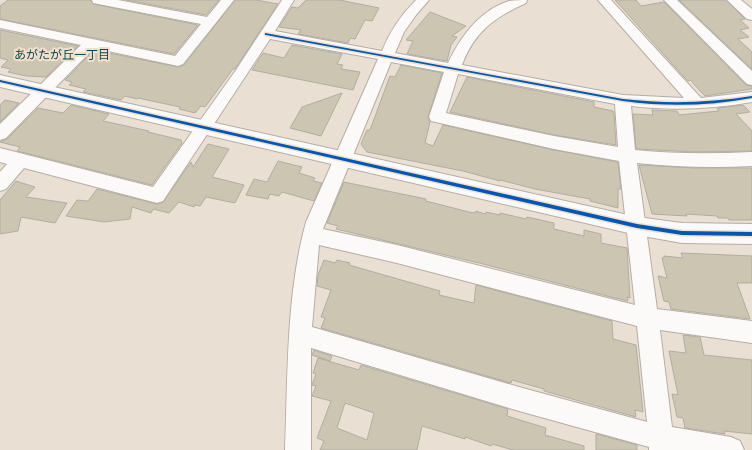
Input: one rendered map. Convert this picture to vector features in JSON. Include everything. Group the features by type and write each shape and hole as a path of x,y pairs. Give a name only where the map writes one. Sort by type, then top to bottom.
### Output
{"street":[{"path":"98,0 210,22"},
{"path":"0,24 178,61 228,0"},
{"path":"0,155 157,196 204,128 288,0"},
{"path":"298,450 300,334 308,249 311,235 341,159 402,22 423,0"},
{"path":"521,0 501,9 481,22 462,47 437,117 628,156 710,161 752,159"},
{"path":"604,0 698,104"},
{"path":"670,0 752,80"},
{"path":"733,0 752,16"},
{"path":"266,34 623,100 665,104 698,104 752,97"},
{"path":"0,134 91,43"},
{"path":"0,81 637,226 682,233 752,234"},
{"path":"623,100 628,156 662,444"},
{"path":"0,184 21,160"},
{"path":"311,235 398,254 647,318 681,324 752,332"},
{"path":"300,334 519,399 662,444 731,450"}],"building":[{"path":"8,0 91,0 93,4 198,25 174,54 0,19 0,6"},
{"path":"126,0 219,0 206,15"},
{"path":"235,0 256,0 278,4 235,69 233,69 205,107 201,106 195,113 179,109 180,107 138,98 125,96 121,100 83,92 86,89 69,85 72,82 65,80 94,50 178,67 184,65"},
{"path":"306,0 340,0 379,8 372,21 365,20 355,39 350,38 348,43 298,34 301,30 279,27 292,7 298,8"},
{"path":"615,0 636,0 641,6 664,2 746,85 752,86 752,89 705,96 690,80 688,81 684,77"},
{"path":"679,0 726,0 745,19 740,20 749,28 740,30 749,37 738,39 752,52 752,69"},
{"path":"430,12 466,26 452,36 457,37 451,45 447,61 407,54 413,41 406,40"},
{"path":"0,30 78,46 46,77 26,76 8,72 11,69 1,67 8,60 0,58"},
{"path":"292,45 342,54 337,64 343,65 341,69 360,72 353,90 252,70 263,53 284,58"},
{"path":"401,65 442,73 428,117 430,122 425,143 433,146 443,125 554,150 618,162 621,189 618,189 618,208 590,201 590,199 535,189 463,171 367,152 361,144 367,130 370,130 390,76 395,77"},
{"path":"467,77 594,102 594,107 613,111 616,145 554,135 450,112"},
{"path":"342,93 321,136 290,128 302,107"},
{"path":"5,100 19,103 0,122 0,105"},
{"path":"71,105 109,114 103,121 149,131 148,132 181,140 182,143 152,185 17,151 20,147 0,142 7,139 38,108 63,113"},
{"path":"743,105 750,112 736,114 752,131 752,151 694,152 636,149 633,114 653,115 652,110 677,111 679,115 719,111 717,108"},
{"path":"208,144 229,149 212,177 244,185 235,203 206,197 200,206 195,205 194,207 179,202 169,213 153,209 151,213 132,207 130,219 104,222 66,216 77,200 88,201 97,189 157,204 163,202 191,162 193,167"},
{"path":"278,161 302,167 299,173 315,178 313,181 322,183 314,201 282,192 279,196 270,194 268,199 246,195 254,179 267,182"},
{"path":"639,165 694,168 752,168 752,220 729,220 728,218 718,218 717,216 686,214 687,216 652,214"},
{"path":"16,181 35,187 26,197 67,203 55,223 21,217 18,231 0,234 0,200"},
{"path":"344,182 426,199 426,201 469,212 475,213 476,211 485,214 486,212 500,215 500,213 554,223 554,229 584,236 584,230 601,234 601,243 627,248 630,298 627,297 628,301 479,263 336,229 338,226 327,223"},
{"path":"681,253 752,256 752,283 737,283 750,319 671,309 669,302 664,301 658,276 667,278 662,258 664,258 664,256 683,258"},
{"path":"324,260 335,263 337,260 350,263 349,265 440,291 439,295 474,303 476,285 612,321 613,339 636,345 643,412 635,410 636,417 544,391 544,389 512,380 511,383 321,328 325,318 321,317 331,290 317,286 318,275"},
{"path":"683,335 700,337 704,355 752,360 752,434 724,431 725,434 685,428 683,418 677,417 672,394 678,395 669,351 686,353"},
{"path":"314,350 332,356 330,361 312,355"},
{"path":"318,358 359,370 361,365 508,409 507,416 546,428 545,435 584,446 584,450 513,450 492,444 491,446 465,437 465,439 422,426 417,450 320,450 324,441 317,438 331,401 312,396 316,386 312,385 316,374 313,373","holes":["345,403 374,413 367,440 337,428"]},
{"path":"596,434 637,445 637,450 596,450"}],"cycle path":[{"path":"266,34 623,100 688,104 720,102 752,97"},
{"path":"0,81 637,226 682,233 752,234"}],"district":[{"name":"あがたが丘一丁目","path":"62,55"}]}
